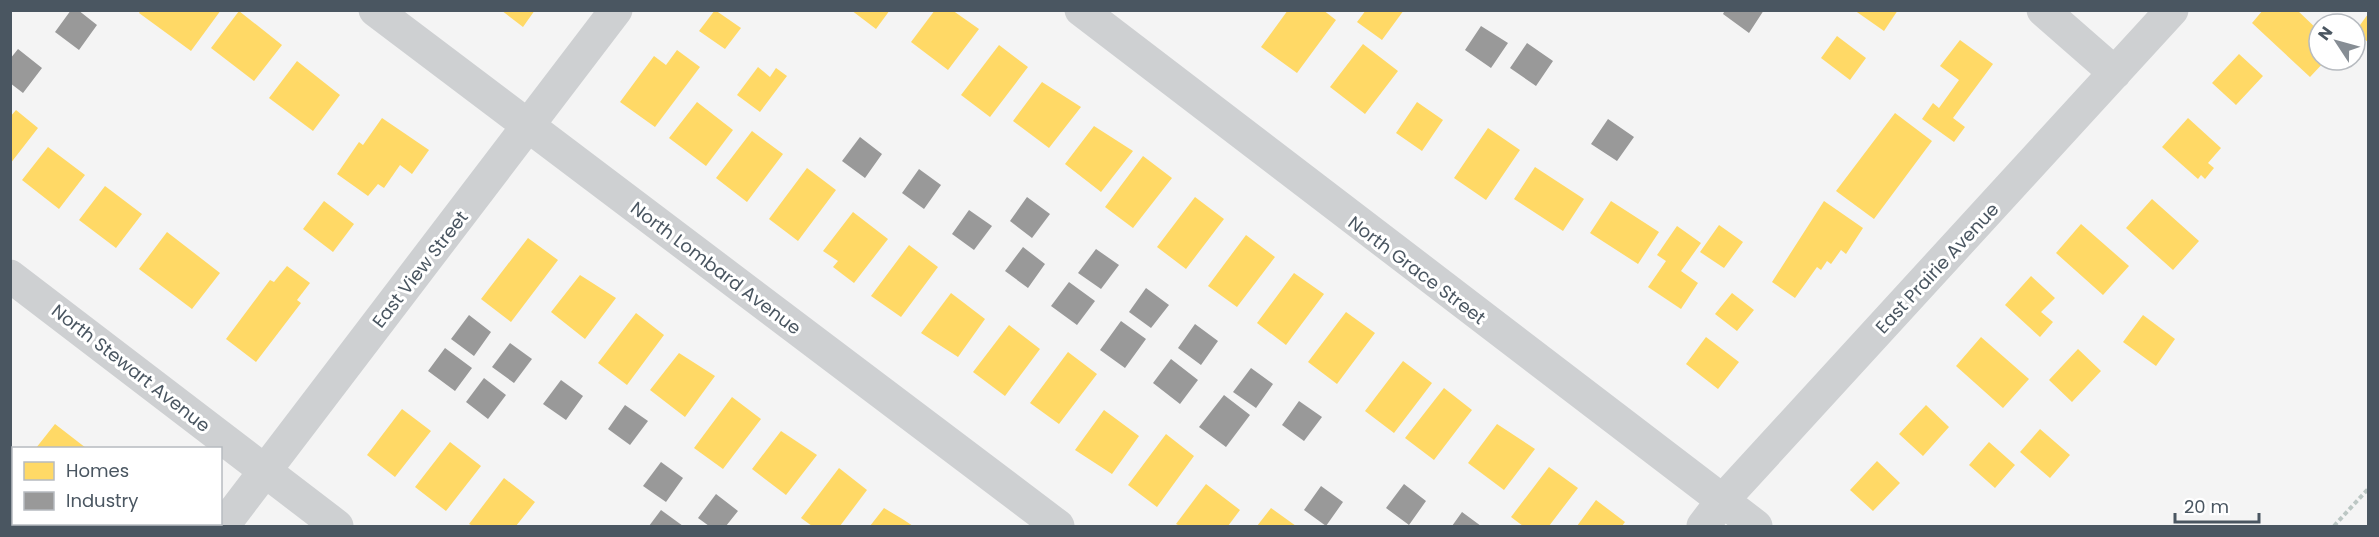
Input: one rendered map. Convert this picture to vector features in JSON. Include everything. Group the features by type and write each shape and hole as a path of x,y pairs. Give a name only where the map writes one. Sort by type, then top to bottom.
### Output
{"street":[{"name":"North Lombard Avenue","path":"375,10 1058,526"},
{"name":"East View Street","path":"223,526 616,10"},
{"path":"2043,10 2115,73"},
{"name":"East Prairie Avenue","path":"1713,514 2172,10"},
{"name":"North Grace Street","path":"1087,12 1713,514 1756,526"},
{"name":"North Stewart Avenue","path":"10,276 337,526"}],"path":[{"path":"2334,526 2368,489"}],"building: Homes":[{"path":"141,10 221,10 191,51 139,13"},
{"path":"501,10 535,10 523,27"},
{"path":"715,10 741,28 725,49 699,31"},
{"path":"851,10 890,10 876,29"},
{"path":"935,10 952,10 979,29 948,70 911,42"},
{"path":"1288,10 1323,10 1336,20 1297,73 1261,47"},
{"path":"1366,10 1404,10 1382,40 1357,22"},
{"path":"1854,10 1898,10 1884,31"},
{"path":"2263,10 2297,10 2307,20 2307,72 2315,72 2310,77 2252,23"},
{"path":"239,11 282,45 254,81 211,48"},
{"path":"2368,14 2368,42 2367,41"},
{"path":"1837,36 1866,58 1850,80 1821,58"},
{"path":"1960,40 1993,64 1953,118 1965,127 1954,142 1922,119 1933,103 1939,108 1959,80 1940,66"},
{"path":"1363,44 1398,71 1365,114 1330,87"},
{"path":"999,45 1028,67 990,117 961,95"},
{"path":"677,50 700,67 655,127 620,102 654,56 666,65"},
{"path":"2239,54 2263,76 2236,105 2212,83"},
{"path":"297,61 340,95 313,131 269,98"},
{"path":"758,67 770,77 776,68 787,76 760,112 737,95"},
{"path":"1042,82 1081,107 1049,148 1013,121"},
{"path":"697,102 733,130 706,166 669,138"},
{"path":"1417,102 1443,120 1422,151 1396,133"},
{"path":"16,110 38,128 10,164 10,117"},
{"path":"1895,113 1932,141 1874,219 1836,191"},
{"path":"382,118 429,150 412,174 400,165 384,188 378,184 368,196 337,174 359,142 363,145"},
{"path":"2188,118 2221,148 2208,163 2214,168 2205,179 2201,175 2198,179 2162,147"},
{"path":"1094,126 1133,151 1101,192 1065,164"},
{"path":"1488,128 1520,150 1486,200 1454,178"},
{"path":"752,131 783,154 747,202 716,178"},
{"path":"48,147 85,175 59,209 22,180"},
{"path":"1143,156 1172,178 1133,228 1105,207"},
{"path":"1535,167 1584,199 1563,231 1514,199"},
{"path":"807,168 836,190 798,241 769,219"},
{"path":"105,186 142,214 116,248 79,220"},
{"path":"1195,197 1224,219 1186,269 1157,247"},
{"path":"2152,199 2199,241 2173,270 2126,228"},
{"path":"324,201 354,224 333,252 303,229"},
{"path":"1611,201 1659,232 1638,264 1590,233"},
{"path":"1824,201 1863,228 1846,254 1841,250 1831,264 1827,261 1821,270 1817,267 1795,298 1772,282"},
{"path":"853,212 888,239 854,283 833,267 838,261 823,251"},
{"path":"2081,224 2129,266 2103,295 2056,253"},
{"path":"1719,225 1743,242 1724,268 1700,252"},
{"path":"1677,226 1701,243 1681,271 1698,283 1681,309 1648,287 1666,261 1657,255"},
{"path":"167,232 220,273 192,309 139,269"},
{"path":"1246,235 1275,257 1237,307 1208,286"},
{"path":"528,238 558,260 511,322 481,299"},
{"path":"909,245 938,267 901,317 871,296"},
{"path":"287,266 310,283 297,300 301,303 256,362 226,339 270,280 274,282"},
{"path":"1294,273 1324,294 1286,345 1257,323"},
{"path":"580,275 616,298 585,339 551,312"},
{"path":"2031,276 2055,298 2041,312 2053,322 2040,337 2005,305"},
{"path":"951,293 985,319 958,357 921,333"},
{"path":"1732,293 1754,310 1737,331 1715,314"},
{"path":"1346,312 1375,333 1337,384 1308,362"},
{"path":"636,313 664,335 627,385 598,363"},
{"path":"2143,315 2175,339 2156,366 2123,342"},
{"path":"1009,325 1040,349 1005,396 973,372"},
{"path":"1706,337 1739,362 1718,389 1686,364"},
{"path":"1981,337 2029,379 2003,408 1956,366"},
{"path":"2078,349 2101,371 2072,402 2049,380"},
{"path":"1068,352 1097,374 1059,424 1030,403"},
{"path":"679,353 715,376 685,417 650,390"},
{"path":"1403,361 1432,383 1394,433 1365,411"},
{"path":"1444,388 1472,410 1434,460 1405,438"},
{"path":"732,397 761,419 723,469 694,448"},
{"path":"1926,405 1949,427 1923,456 1899,434"},
{"path":"402,409 431,431 395,477 367,455"},
{"path":"1104,410 1139,436 1112,474 1075,450"},
{"path":"55,424 85,447 37,447"},
{"path":"1497,424 1535,449 1504,490 1468,463"},
{"path":"2040,429 2070,455 2050,478 2020,452"},
{"path":"781,431 817,455 786,495 752,469"},
{"path":"1166,434 1194,456 1157,507 1128,485"},
{"path":"450,442 481,466 446,511 415,487"},
{"path":"1989,442 2015,465 1995,488 1969,465"},
{"path":"1877,461 1900,483 1873,511 1850,490"},
{"path":"1549,467 1578,488 1549,526 1523,526 1511,517"},
{"path":"839,468 867,490 840,526 812,526 801,518"},
{"path":"10,470 12,471 12,506 10,508"},
{"path":"504,478 535,502 516,526 473,526 469,524"},
{"path":"1206,484 1240,510 1228,526 1180,526 1176,524"},
{"path":"1596,500 1625,522 1622,526 1577,526"},
{"path":"884,508 904,520 913,526 870,526"},
{"path":"1271,508 1296,526 1257,526"}],"building: Industry":[{"path":"71,10 78,10 97,25 79,50 55,32"},
{"path":"1725,10 1764,10 1749,33 1723,14"},
{"path":"1481,26 1508,43 1491,68 1465,50"},
{"path":"1527,43 1553,61 1536,86 1510,68"},
{"path":"18,49 42,68 23,93 10,83 10,59"},
{"path":"1608,119 1634,137 1617,161 1591,144"},
{"path":"860,137 882,154 865,178 842,161"},
{"path":"919,169 941,185 924,209 902,193"},
{"path":"1027,197 1050,214 1032,238 1010,221"},
{"path":"969,210 992,226 974,250 952,234"},
{"path":"1023,247 1045,264 1028,288 1005,271"},
{"path":"1096,249 1119,265 1101,289 1078,273"},
{"path":"1069,282 1095,301 1077,325 1051,306"},
{"path":"1146,288 1169,305 1151,328 1129,312"},
{"path":"469,315 491,332 474,356 451,339"},
{"path":"1121,321 1146,339 1125,368 1100,350"},
{"path":"1195,324 1218,341 1201,365 1178,348"},
{"path":"510,343 532,359 514,383 492,367"},
{"path":"445,348 472,368 455,391 428,371"},
{"path":"1171,359 1198,380 1180,404 1153,383"},
{"path":"1251,368 1273,384 1256,408 1233,392"},
{"path":"484,378 506,395 488,419 466,402"},
{"path":"561,380 583,396 566,420 543,404"},
{"path":"1224,395 1250,415 1226,447 1199,427"},
{"path":"1299,401 1322,417 1304,441 1282,425"},
{"path":"625,405 648,421 630,445 608,429"},
{"path":"661,462 683,478 666,502 643,486"},
{"path":"1404,484 1426,501 1409,525 1386,508"},
{"path":"1321,486 1343,502 1326,526 1304,510"},
{"path":"716,494 738,511 726,526 709,526 698,518"},
{"path":"661,510 683,526 649,526"},
{"path":"1462,512 1481,526 1452,526"}]}
